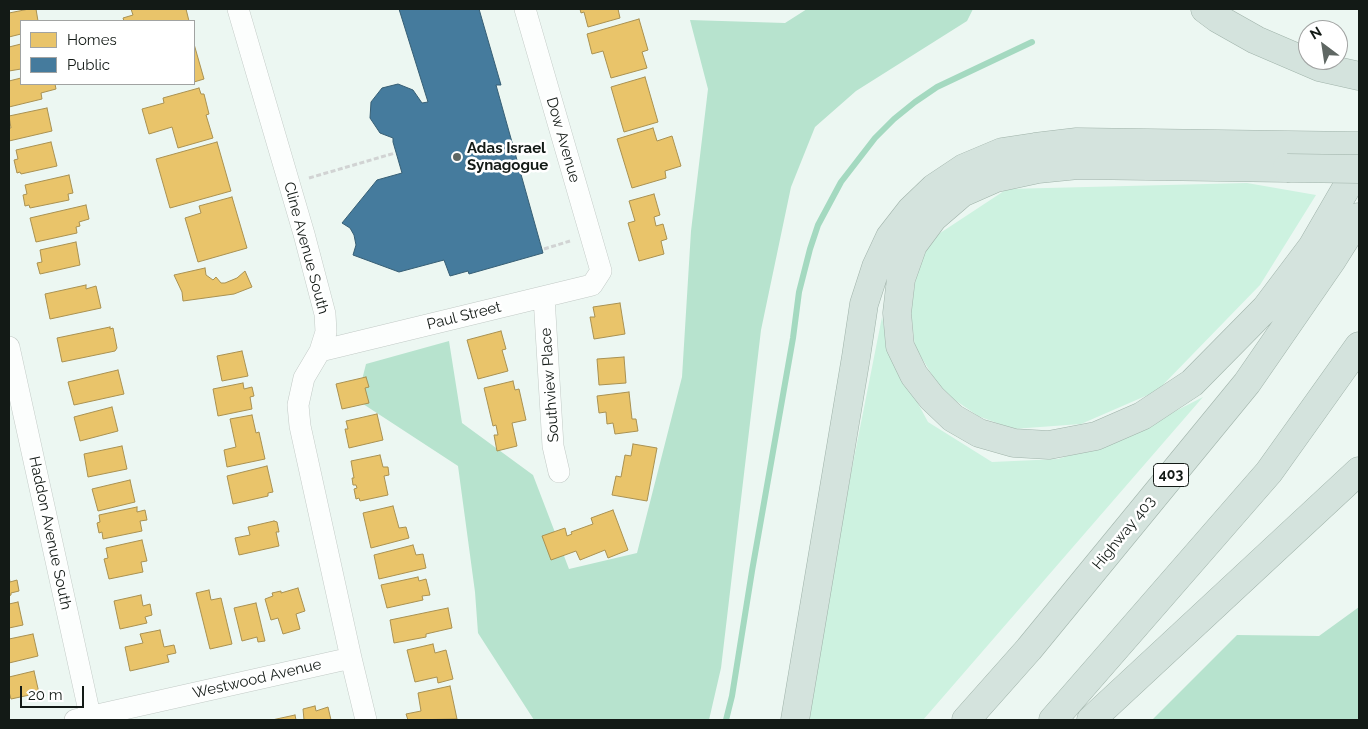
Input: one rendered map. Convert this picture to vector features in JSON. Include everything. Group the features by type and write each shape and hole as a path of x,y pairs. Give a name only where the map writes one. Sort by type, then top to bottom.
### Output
{"highway":[{"path":"1205,9 1256,40 1319,67 1359,76"},
{"path":"795,720 864,304 876,267 890,237 911,210 934,188 964,168 1002,152 1077,142 1287,156 1359,168 1312,247 1266,308 1192,383 1142,416 1096,436 1049,445 1014,443 979,433 953,418 932,398 914,375 900,346 897,313 901,279 913,245 933,218 962,193 996,178 1038,169 1078,165 1287,156 1359,146"},
{"name":"Highway 403","path":"966,720 1028,649 1247,383 1332,260 1359,217"},
{"path":"1053,720 1269,472 1359,346"},
{"path":"1091,720 1359,471"}],"street":[{"name":"Cline Avenue South","path":"238,9 325,314 326,332 320,351 304,378 298,406 300,426 366,720"},
{"name":"Dow Avenue","path":"525,9 601,271"},
{"name":"Paul Street","path":"320,351 592,285 601,271"},
{"name":"Southview Place","path":"544,297 553,446 559,472"},
{"name":"Haddon Avenue South","path":"9,347 86,719"},
{"name":"Westwood Avenue","path":"86,719 351,658"}],"path":[{"path":"289,184 395,153"},
{"path":"544,249 591,234"}],"green space":[{"path":"807,9 973,9 967,21 856,91 815,127 791,187 761,330 721,668 709,720 534,720 478,633 475,592 458,466 357,400 366,364 449,341 462,423 533,475 569,569 637,553 682,377 691,231 708,89 690,20 785,23"},
{"path":"1247,183 1316,195 1260,285 1157,391 1081,424 1013,429 978,416 942,391 915,347 911,312 916,276 928,241 1007,189"},
{"path":"882,317 888,348 928,422 992,462 1058,459 1117,441 1203,397 923,720 802,720"},
{"path":"1359,607 1359,720 1152,720 1237,635 1319,636"}],"building: Homes":[{"path":"36,9 38,20 20,20 20,34 9,37 9,13"},
{"path":"131,9 186,9 189,20 124,20 123,18 133,15"},
{"path":"580,9 618,9 620,18 588,27 584,12 581,13"},
{"path":"639,19 648,50 642,52 647,68 611,78 603,51 592,54 587,34"},
{"path":"20,44 20,69 9,71 9,47"},
{"path":"195,48 204,79 195,82"},
{"path":"645,77 658,122 624,132 611,87"},
{"path":"20,78 20,85 55,85 56,89 41,93 42,99 9,107 9,81"},
{"path":"199,88 201,94 204,94 209,114 206,115 213,138 178,148 172,127 149,134 142,109 164,103 163,98"},
{"path":"47,108 52,131 9,141 9,128 11,128 9,116"},
{"path":"653,128 657,141 672,136 681,166 665,171 666,178 632,188 617,139"},
{"path":"51,142 57,166 21,174 20,172 17,173 14,160 18,159 16,150"},
{"path":"217,142 231,191 170,208 156,159"},
{"path":"69,175 73,193 68,194 69,200 30,208 29,205 25,206 23,195 27,194 25,185"},
{"path":"654,194 660,215 654,217 656,226 663,224 667,239 661,241 664,254 639,261 628,223 635,221 629,201"},
{"path":"232,197 247,248 198,262 185,218 201,213 199,206"},
{"path":"86,205 89,219 79,222 80,226 76,227 77,233 36,242 30,218"},
{"path":"76,242 80,265 40,274 37,263 42,262 40,250"},
{"path":"205,268 206,275 213,280 216,277 221,283 237,278 245,271 252,287 234,294 183,301 182,292 174,275"},
{"path":"86,285 86,289 96,286 101,308 50,319 45,294"},
{"path":"620,303 625,334 594,339 590,317 595,317 593,307"},
{"path":"110,327 110,329 113,328 117,348 115,351 62,362 57,338"},
{"path":"501,331 506,349 502,350 508,371 478,379 467,340"},
{"path":"242,351 248,376 222,381 217,356"},
{"path":"624,357 626,383 599,385 597,359"},
{"path":"118,370 124,394 74,405 68,382"},
{"path":"366,377 369,387 365,388 369,403 342,409 336,384"},
{"path":"513,381 515,390 519,389 526,420 512,423 517,446 497,451 494,435 498,435 496,425 493,426 484,388"},
{"path":"243,383 244,389 252,387 254,396 250,397 252,409 218,416 213,389"},
{"path":"629,392 632,419 636,419 638,431 615,434 613,423 607,424 606,412 599,413 597,396"},
{"path":"112,407 118,431 80,441 74,417"},
{"path":"377,414 383,440 349,448 345,429 348,429 346,421"},
{"path":"252,415 256,433 259,432 265,459 227,467 224,450 236,447 230,419"},
{"path":"633,444 657,448 647,501 612,495 616,476 621,477 625,455 631,456"},
{"path":"122,446 127,469 88,477 84,454"},
{"path":"380,455 383,467 388,467 389,475 384,476 388,495 360,501 359,498 356,499 354,489 357,488 356,485 353,485 352,478 354,478 351,461"},
{"path":"267,466 273,492 268,493 268,496 233,504 227,476"},
{"path":"130,480 135,502 98,511 92,489"},
{"path":"393,506 399,528 406,527 409,538 371,548 363,513"},
{"path":"137,507 137,512 145,510 147,520 140,521 142,531 103,539 102,532 99,533 97,523 100,522 99,515"},
{"path":"613,510 628,550 608,558 605,550 580,560 576,551 551,560 542,536 565,528 567,536 572,534 571,532 593,524 591,518"},
{"path":"277,522 279,532 276,532 279,546 239,555 235,538 250,535 248,527"},
{"path":"142,540 147,561 141,562 143,572 109,579 104,559 108,558 106,548"},
{"path":"413,545 416,555 423,554 426,568 379,579 374,555"},
{"path":"9,576 10,582 17,580 19,591 11,593 9,596"},
{"path":"418,577 419,581 426,579 430,595 422,596 423,600 387,608 381,585"},
{"path":"298,588 305,611 296,614 300,629 283,634 278,618 271,620 265,599 273,596 272,593 281,591 281,593"},
{"path":"209,590 211,600 221,598 232,644 210,649 196,593"},
{"path":"141,595 143,606 150,604 152,615 145,617 147,623 120,629 114,601"},
{"path":"18,602 23,625 9,628 9,604"},
{"path":"256,603 265,641 258,642 257,637 242,641 234,608"},
{"path":"448,608 452,628 426,634 426,637 394,643 390,620"},
{"path":"160,630 164,647 174,645 176,653 167,655 169,662 130,671 125,647 143,643 140,634"},
{"path":"33,634 38,656 9,663 9,639"},
{"path":"433,644 435,653 446,650 453,679 438,683 437,677 415,682 407,650"},
{"path":"34,671 39,693 11,699 9,677"},
{"path":"450,686 457,719 408,720 406,714 421,711 418,693"},
{"path":"315,706 316,711 328,707 331,720 304,720 303,709"},
{"path":"295,715 296,720 272,720"}],"building: Public":[{"name":"Adas Israel Synagogue","path":"399,9 479,9 501,85 496,85 543,253 469,274 468,271 450,276 444,260 399,272 353,255 356,245 354,235 350,228 342,223 377,180 402,173 393,138 380,133 370,118 371,102 382,88 398,84 413,90 422,103 428,102"}],"waterway":[{"path":"726,720 732,696 793,338 799,292 818,225 841,182 875,138 894,119 937,87 1032,42"}],"place":[{"name":"Adas Israel Synagogue","path":"457,157"}]}
